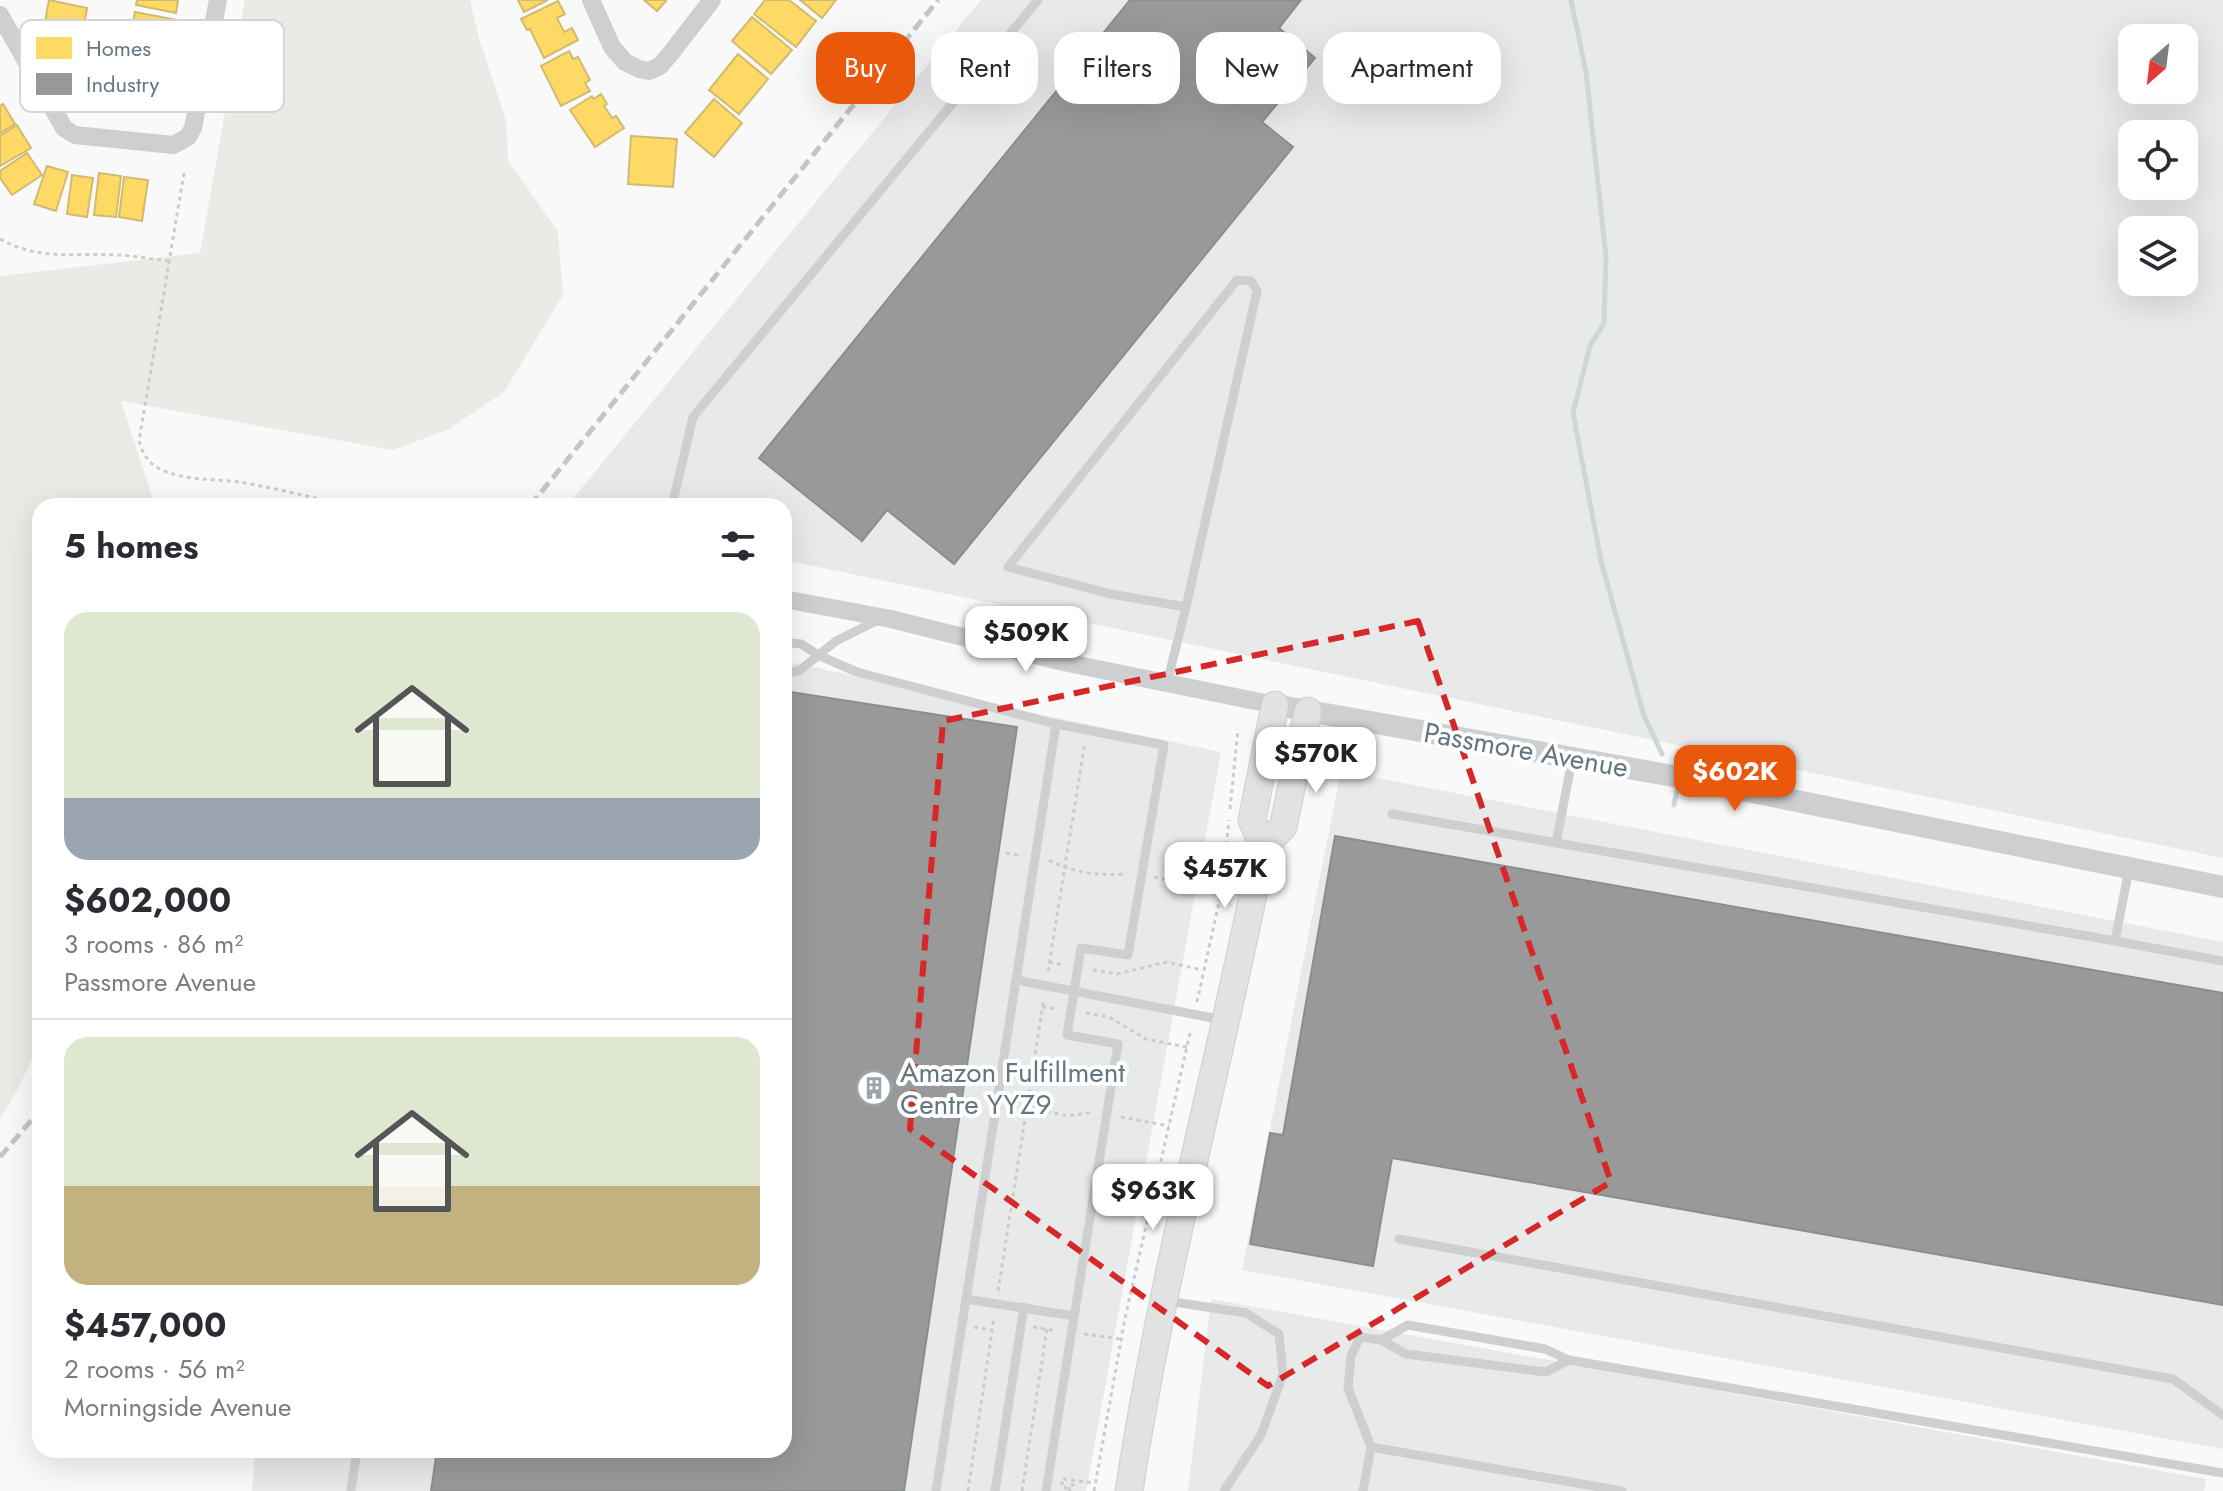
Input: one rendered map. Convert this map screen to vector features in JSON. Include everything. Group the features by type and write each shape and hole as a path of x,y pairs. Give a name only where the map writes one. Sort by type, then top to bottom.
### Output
{"main road":[{"path":"1263,847 1252,820 1275,705"},
{"path":"1129,1491 1164,1300 1263,847 1283,827 1308,711"}],"street":[{"path":"214,20 218,0"},
{"path":"591,0 612,47 625,62 649,71 660,66 712,0"},
{"path":"0,15 20,50"},
{"path":"55,112 64,128 75,135 173,145 188,137 198,112"},
{"name":"Passmore Avenue","path":"792,601 883,618 1063,662 1275,705 1673,776 2223,887"}],"lane":[{"path":"674,498 693,417 1038,0"},
{"path":"1167,683 1186,607 1257,291 1251,281 1237,280 1008,567 1111,594 1186,607"},
{"path":"792,672 799,671 836,641 883,618"},
{"path":"792,643 801,644 857,672 1056,724 1164,745 1128,955 1081,948 1067,1035 1118,1044 1046,1491"},
{"path":"936,1491 1056,724"},
{"path":"1556,843 1572,758"},
{"path":"1392,814 2223,961"},
{"path":"2115,941 2129,869"},
{"path":"1016,980 1226,1020"},
{"path":"1399,1239 2173,1379 2223,1415"},
{"path":"966,1299 1074,1316"},
{"path":"1164,1300 1246,1313 1279,1334 1283,1374 1261,1435 1224,1491"},
{"path":"995,1491 1024,1307"},
{"path":"1381,1340 1408,1325 1545,1349 1569,1360 2223,1473"},
{"path":"1363,1491 1371,1447 1348,1388 1351,1356 1360,1337 1381,1340 1406,1354 1546,1372 1569,1360"},
{"path":"1371,1447 1622,1491"},
{"path":"351,1491 356,1458"}],"path":[{"path":"184,173 139,441 146,459 158,469 175,475 244,482 313,498"},
{"path":"0,239 57,256 120,255 169,261"},
{"path":"1094,1491 1125,1318 1222,889 1238,729"},
{"path":"968,1491 1087,730"},
{"path":"1006,853 1050,860 1060,867 1079,872 1104,876 1142,875 1222,889"},
{"path":"1042,1007 1109,1017 1146,1039 1187,1047"},
{"path":"998,1095 1068,1116 1096,1112 1169,1126"},
{"path":"1022,1491 1047,1329"},
{"path":"1065,1479 1095,1483"}],"highlighted area":[{"path":"1418,621 1611,1182 1268,1386 910,1129 943,721"}],"shaded area":[{"path":"245,0 470,0 506,121 508,160 558,232 563,295 504,392 447,430 393,450 121,401 152,498 32,498 32,1059 0,1119 0,276 200,253 225,112 284,112 284,20 241,20"},
{"path":"981,0 2223,0 2223,858 792,562 792,498 574,498 896,104 915,104 915,81 931,61 931,104 1038,104 1038,32 955,32"},
{"path":"792,663 1221,752 1086,1491 252,1491 254,1458 792,1458"},
{"path":"1341,771 2223,942 2223,1449 1242,1270"},
{"path":"1211,1299 2206,1479 2204,1491 1188,1491"}],"building: Homes":[{"path":"49,0 87,8 85,20 45,20"},
{"path":"137,0 178,0 176,13 136,5"},
{"path":"518,0 548,0 524,12"},
{"path":"644,0 665,0 666,1 657,11"},
{"path":"765,0 789,0 816,21 796,47 754,14"},
{"path":"800,0 836,0 822,18"},
{"path":"558,1 565,14 557,18 564,32 572,28 578,40 544,58 530,29 527,30 521,19"},
{"path":"135,12 177,20 134,20"},
{"path":"752,17 792,50 771,74 732,41"},
{"path":"569,51 573,59 578,57 590,80 585,83 590,91 561,106 541,66"},
{"path":"738,54 768,79 739,114 709,90"},
{"path":"601,94 612,118 616,116 624,128 595,147 570,110"},
{"path":"714,99 742,123 714,157 685,133"},
{"path":"3,104 15,124 0,133 0,106"},
{"path":"17,125 31,148 0,166 0,136"},
{"path":"631,136 677,139 673,187 628,184"},
{"path":"27,153 42,175 12,195 0,178 0,171"},
{"path":"47,166 68,172 56,211 34,204"},
{"path":"99,173 121,176 116,217 94,215"},
{"path":"72,175 93,178 87,217 67,214"},
{"path":"124,177 148,180 142,221 119,217"}],"building: Industry":[{"path":"1130,0 1301,0 1279,28 1284,32 1196,32 1196,104 1277,104 1262,122 1293,147 954,564 887,510 862,541 759,458 1054,94 1054,104 1180,104 1180,32 1104,32"},
{"path":"1307,51 1315,58 1307,68"},
{"name":"Amazon Fulfillment Centre YYZ9","path":"792,692 1017,727 904,1491 431,1491 436,1458 792,1458"},
{"path":"1335,836 2223,993 2223,1305 1392,1158 1373,1266 1250,1244 1270,1133 1283,1135"}],"waterway":[{"path":"1571,0 1586,72 1606,257 1604,323 1590,346 1573,413 1601,561 1644,716 1662,754"},
{"path":"1674,805 1678,786"}],"railway":[{"path":"536,498 938,0"},
{"path":"0,1157 32,1119"}],"place":[{"name":"Amazon Fulfillment Centre YYZ9","path":"874,1088"}]}
